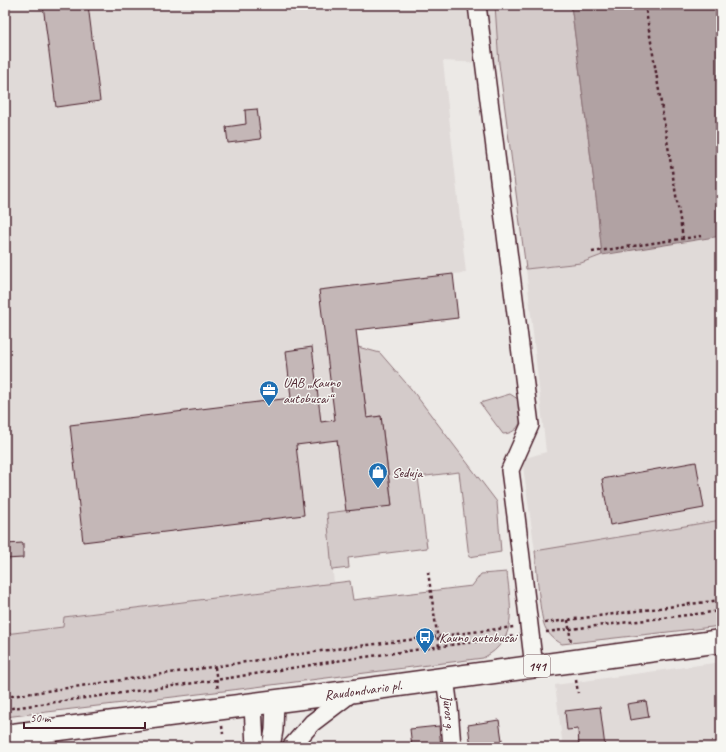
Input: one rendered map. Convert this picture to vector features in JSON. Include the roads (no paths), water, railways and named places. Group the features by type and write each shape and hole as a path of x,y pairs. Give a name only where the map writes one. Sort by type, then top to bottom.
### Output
{"main road":[{"name":"Raudondvario pl.","path":"5,736 354,691 721,641"}],"street":[{"path":"477,5 530,425 510,470 534,667"},
{"name":"Jūros g.","path":"445,678 452,747"},
{"path":"291,747 312,723 354,691"},
{"path":"271,747 274,730 275,701"},
{"path":"253,704 255,747"}],"place":[{"name":"UAB „Kauno autobusai“","path":"269,407"},
{"name":"Seduja","path":"378,489"},
{"name":"Kauno autobusai","path":"425,654"}]}
